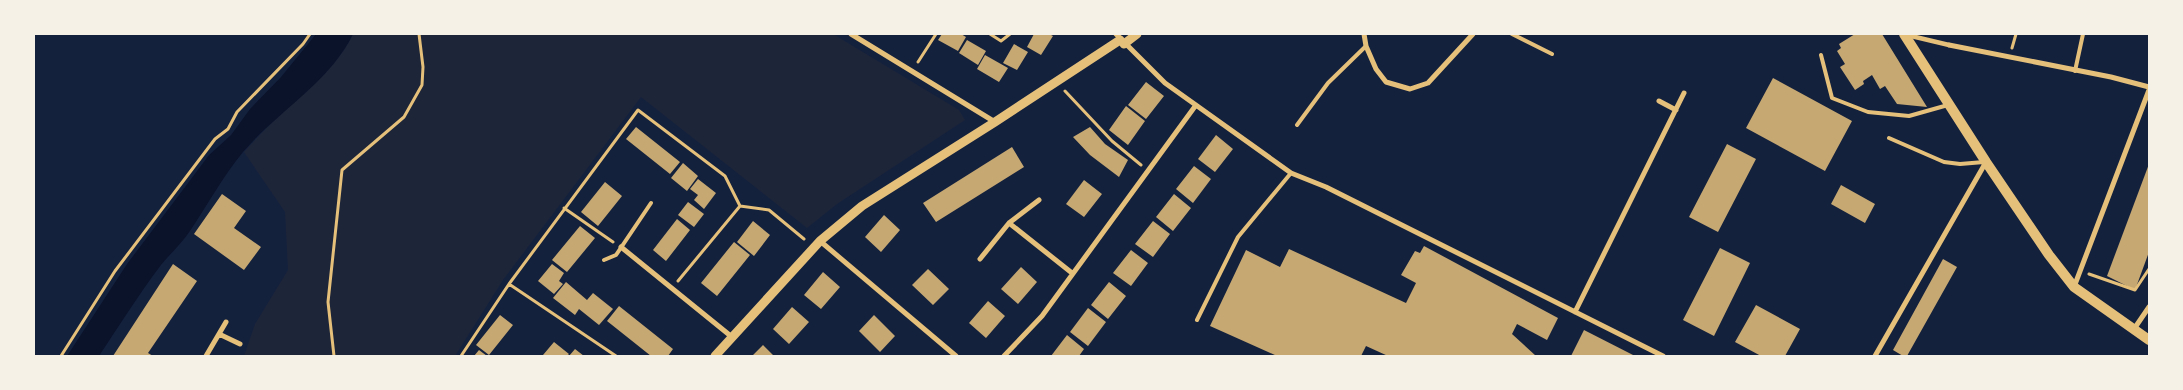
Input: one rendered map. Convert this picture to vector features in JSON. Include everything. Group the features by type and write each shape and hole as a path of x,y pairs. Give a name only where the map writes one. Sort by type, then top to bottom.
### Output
{"main road":[{"path":"1905,34 1986,162 2074,287 2149,340"}],"street":[{"path":"851,34 995,122"},
{"path":"715,356 817,244 862,206 995,122 1120,39 1137,34"},
{"path":"1364,34 1366,46 1376,69 1386,82 1410,89 1428,83 1474,34"},
{"path":"1905,34 2149,89 2074,287"},
{"path":"1120,39 1165,83 1291,173 1326,188 1663,356"},
{"path":"1575,312 1684,94"},
{"path":"1659,101 1676,110"},
{"path":"1004,356 1042,316 1196,105"},
{"path":"1875,356 1986,162"},
{"path":"980,259 1009,223 1039,200"},
{"path":"1009,223 1072,273"},
{"path":"817,244 956,356"},
{"path":"621,247 732,337"},
{"path":"2134,329 2149,307"},
{"path":"206,356 226,322"},
{"path":"219,334 240,344"}],"lane":[{"path":"1512,34 1552,54"},
{"path":"2075,71 2083,34"},
{"path":"1297,125 1328,83 1366,46"},
{"path":"1821,54 1832,98 1868,112 1909,116 1948,104"},
{"path":"1889,138 1944,162 1960,164 1986,162"},
{"path":"1197,320 1238,237 1291,173"},
{"path":"604,260 616,255 651,203"}],"path":[{"path":"61,356 115,271 210,146 228,129 237,112 303,44 310,34"},
{"path":"334,356 328,302 342,170 404,117 422,85 423,68 419,34"},
{"path":"912,71 936,34"},
{"path":"990,34 1001,40 1010,34"},
{"path":"1056,82 1112,141 1149,170"},
{"path":"461,356 564,208 638,110 725,176 740,206"},
{"path":"740,206 769,210 817,244"},
{"path":"671,289 740,206"},
{"path":"564,208 621,247"},
{"path":"2080,271 2135,290 2149,268"},
{"path":"510,284 616,356"}],"shaded area":[{"path":"316,34 353,34 331,67 257,137 235,162 190,231 161,265 99,356 67,356 127,264 209,155 231,135 250,109 281,77"},
{"path":"353,34 833,34 959,110 965,120 837,204 807,228 641,97 503,280 455,356 244,356 255,324 288,270 285,212 244,152 329,69"}],"building":[{"path":"942,34 961,34 966,37 958,51 938,40"},
{"path":"1034,34 1049,34 1053,36 1041,55 1027,47"},
{"path":"1855,34 1882,34 1927,107 1897,104 1885,86 1880,89 1872,75 1855,90 1840,67 1845,64 1837,51 1841,48 1839,44"},
{"path":"967,40 986,51 978,65 959,53"},
{"path":"1014,44 1028,52 1017,70 1003,63"},
{"path":"985,55 1008,68 999,82 977,69"},
{"path":"1773,78 1852,121 1825,171 1746,128"},
{"path":"1146,82 1164,96 1146,119 1128,105"},
{"path":"1126,106 1145,121 1128,145 1109,130"},
{"path":"636,127 680,162 670,174 626,139"},
{"path":"1090,127 1105,144 1128,160 1119,177 1090,155 1073,137"},
{"path":"1216,135 1233,149 1215,172 1198,159"},
{"path":"1727,144 1756,159 1718,232 1689,217"},
{"path":"1012,147 1024,167 936,222 923,203"},
{"path":"683,163 698,176 687,191 671,178"},
{"path":"2149,164 2149,252 2135,290 2107,276"},
{"path":"1194,166 1211,179 1193,203 1176,189"},
{"path":"698,179 716,193 704,209 694,200 698,195 690,189"},
{"path":"1084,180 1102,194 1084,217 1066,204"},
{"path":"605,182 622,196 598,226 581,212"},
{"path":"1841,185 1875,204 1865,223 1831,204"},
{"path":"222,194 246,211 234,228 261,247 244,270 194,234"},
{"path":"1174,194 1191,208 1173,231 1156,217"},
{"path":"688,202 704,214 694,227 678,215"},
{"path":"884,215 900,230 881,252 865,237"},
{"path":"677,219 690,230 666,261 653,250"},
{"path":"753,221 770,235 754,256 737,242"},
{"path":"1153,221 1170,234 1153,257 1135,244"},
{"path":"580,226 595,238 567,272 552,260"},
{"path":"734,242 750,255 717,296 701,283"},
{"path":"1424,246 1558,318 1547,340 1517,324 1512,334 1536,356 1388,356 1366,346 1361,356 1277,356 1210,326 1246,250 1280,267 1289,249 1406,303 1416,283 1401,275 1415,251 1420,253"},
{"path":"1720,248 1750,263 1714,336 1683,320"},
{"path":"1131,250 1148,263 1131,286 1113,273"},
{"path":"1943,259 1957,267 1907,356 1903,356 1893,350"},
{"path":"173,264 197,281 148,353 153,356 113,356"},
{"path":"552,264 564,273 559,281 563,284 554,294 538,281"},
{"path":"1021,267 1037,282 1018,304 1001,289"},
{"path":"928,269 949,289 933,305 912,285"},
{"path":"823,272 840,287 821,309 804,295"},
{"path":"566,282 587,300 593,293 613,309 599,325 579,309 575,315 553,298"},
{"path":"1109,282 1126,296 1108,319 1091,305"},
{"path":"988,301 1005,316 986,338 969,323"},
{"path":"1756,305 1800,329 1785,356 1761,356 1735,342"},
{"path":"619,306 673,349 668,356 651,356 607,321"},
{"path":"792,307 809,322 789,344 773,329"},
{"path":"1088,308 1106,322 1088,346 1070,332"},
{"path":"500,315 513,325 489,355 476,345"},
{"path":"874,315 895,336 880,352 859,331"},
{"path":"1584,330 1635,356 1571,356"},
{"path":"1067,335 1084,349 1079,356 1051,356"},
{"path":"554,342 569,354 567,356 543,355"},
{"path":"763,345 774,356 752,356"},
{"path":"575,349 584,356 569,356"},
{"path":"479,350 487,356 474,356"}]}
